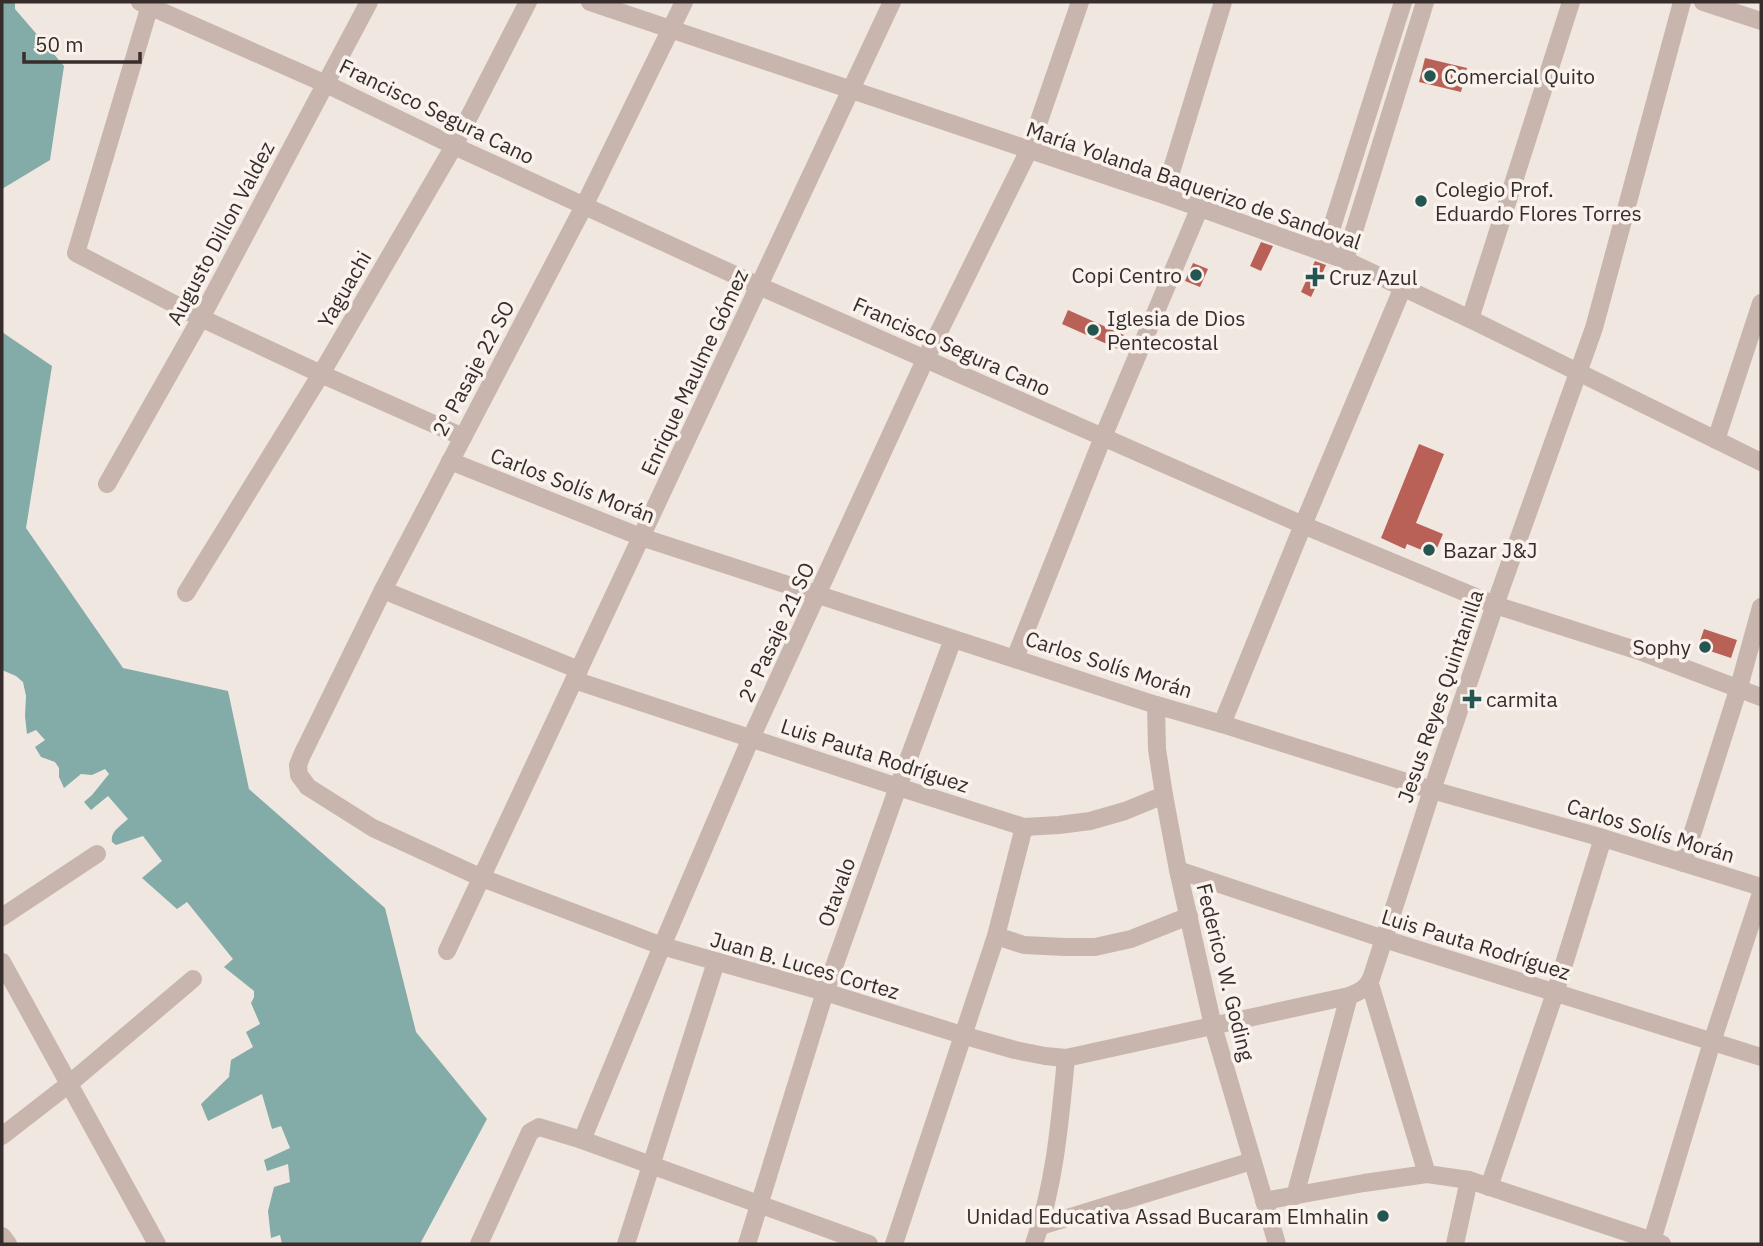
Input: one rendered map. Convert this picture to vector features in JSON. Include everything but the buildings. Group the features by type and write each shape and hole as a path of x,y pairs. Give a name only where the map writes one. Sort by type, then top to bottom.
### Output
{"street":[{"name":"Augusto Dillon Valdez","path":"107,484 201,318 369,2"},
{"name":"Yaguachi","path":"187,593 321,374 454,146 528,2"},
{"name":"María Yolanda Baquerizo de Sandoval","path":"590,2 1200,207 1345,260 1761,462"},
{"name":"2º Pasaje 22 SO","path":"302,755 383,590 584,206 684,2"},
{"name":"Enrique Maulme Gómez","path":"447,951 892,2"},
{"name":"2° Pasaje 21 SO","path":"582,1140 751,738 925,360 1028,150 1080,2"},
{"path":"1164,195 1223,2"},
{"path":"1324,252 1403,2"},
{"path":"1345,260 1425,2"},
{"path":"1470,319 1571,2"},
{"name":"Jesus Reyes Quintanilla","path":"1370,984 1495,605 1594,328 1682,2"},
{"path":"1703,2 1761,21"},
{"name":"Francisco Segura Cano","path":"147,3 326,83 454,146 759,286 1303,525 1495,605 1642,652 1761,697"},
{"path":"147,3 76,253 201,318 463,437"},
{"path":"1015,658 1103,437 1200,207"},
{"path":"1222,723 1403,287"},
{"path":"1716,440 1761,303"},
{"name":"Carlos Solís Morán","path":"450,461 641,537 1156,705 1761,887"},
{"name":"Luis Pauta Rodríguez","path":"383,590 577,675 751,738 1024,827 1090,821 1125,811 1164,795"},
{"path":"1683,863 1739,687 1761,607"},
{"name":"Otavalo","path":"747,1244 825,992 953,639"},
{"name":"Federico W. Goding","path":"1156,705 1157,749 1164,795 1213,1026 1277,1244"},
{"name":"Juan B. Luces Cortez","path":"302,755 298,765 299,775 308,787 373,828 482,878 662,946 1015,1050 1066,1058 1349,996"},
{"path":"894,1244 996,936 1024,827"},
{"path":"1489,1187 1555,993 1603,838"},
{"path":"2,917 97,854"},
{"name":"Luis Pauta Rodríguez","path":"1178,870 1384,939 1761,1057"},
{"path":"1264,1201 1427,1174 1469,1180 1655,1243 1712,1042 1761,893"},
{"path":"996,936 1024,945 1096,947 1131,939 1189,916"},
{"path":"2,962 157,1244"},
{"path":"626,1244 716,962"},
{"path":"2,1136 69,1084 193,979"},
{"path":"1296,1196 1349,996 1370,984 1427,1174"},
{"path":"1034,1244 1041,1226 1057,1149 1066,1058"},
{"path":"479,1244 530,1132 540,1127 869,1244"},
{"path":"1041,1226 1252,1161"},
{"path":"1455,1244 1469,1180"},
{"path":"2,1236 8,1244"}],"water":[{"path":"2,2 15,2 15,9 64,66 50,160 2,189"},
{"path":"2,332 52,366 26,528 123,668 228,691 249,789 385,908 416,1032 487,1119 420,1244 282,1244 280,1235 271,1238 268,1211 274,1187 290,1182 288,1164 267,1171 264,1160 290,1148 281,1126 272,1129 262,1094 208,1121 201,1104 229,1077 231,1060 253,1047 246,1032 260,1024 251,1003 254,991 224,967 233,959 187,902 177,909 142,878 162,861 143,836 116,845 112,842 114,832 128,819 108,796 91,810 84,802 109,774 105,769 92,775 81,774 64,788 55,762 41,757 35,747 45,740 36,730 27,734 23,682 2,670"}],"place":[{"name":"Comercial Quito","path":"1430,76"},
{"name":"Colegio Prof. Eduardo Flores Torres","path":"1421,201"},
{"name":"Copi Centro","path":"1196,275"},
{"name":"Cruz Azul","path":"1315,277"},
{"name":"Iglesia de Dios Pentecostal","path":"1093,330"},
{"name":"Bazar J&J","path":"1429,550"},
{"name":"Sophy","path":"1705,647"},
{"name":"carmita","path":"1472,699"},
{"name":"Unidad Educativa Assad Bucaram Elmhalin","path":"1383,1216"}]}
